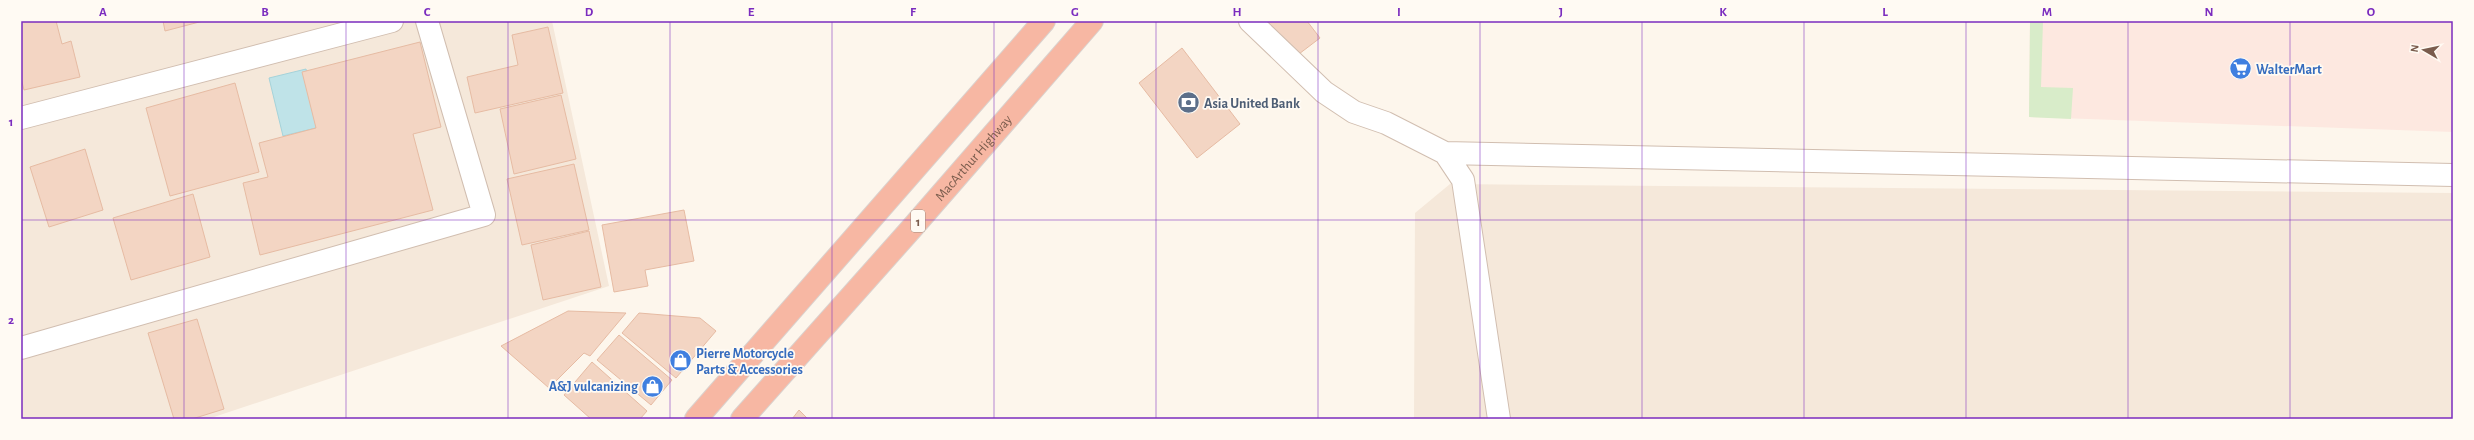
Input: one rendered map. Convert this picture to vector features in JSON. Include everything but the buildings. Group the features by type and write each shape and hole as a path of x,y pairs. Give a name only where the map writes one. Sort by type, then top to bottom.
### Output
{"highway":[{"path":"696,419 1044,21"},
{"name":"MacArthur Highway","path":"742,419 917,222 1092,21"}],"street":[{"path":"21,118 392,21"},
{"path":"21,348 484,215 427,21"},
{"path":"1250,21 1324,92 1354,112 1386,123 1445,153 2453,175"},
{"path":"1445,153 1463,180 1499,419"}],"shaded area":[{"path":"21,21 552,21 609,286 208,419 21,419"},
{"name":"WalterMart","path":"2030,21 2453,21 2453,132 2029,117"},
{"path":"1450,184 2453,193 2453,419 1414,419 1415,213"}],"green space":[{"path":"2030,21 2043,21 2041,87 2073,88 2071,119 2029,117"}],"water":[{"path":"306,69 320,127 283,136 269,78"}],"place":[{"name":"WalterMart","path":"2241,69"},
{"name":"Asia United Bank","path":"1189,103"},
{"name":"Pierre Motorcycle Parts & Accessories","path":"680,361"},
{"name":"A&J vulcanizing","path":"653,386"}]}
